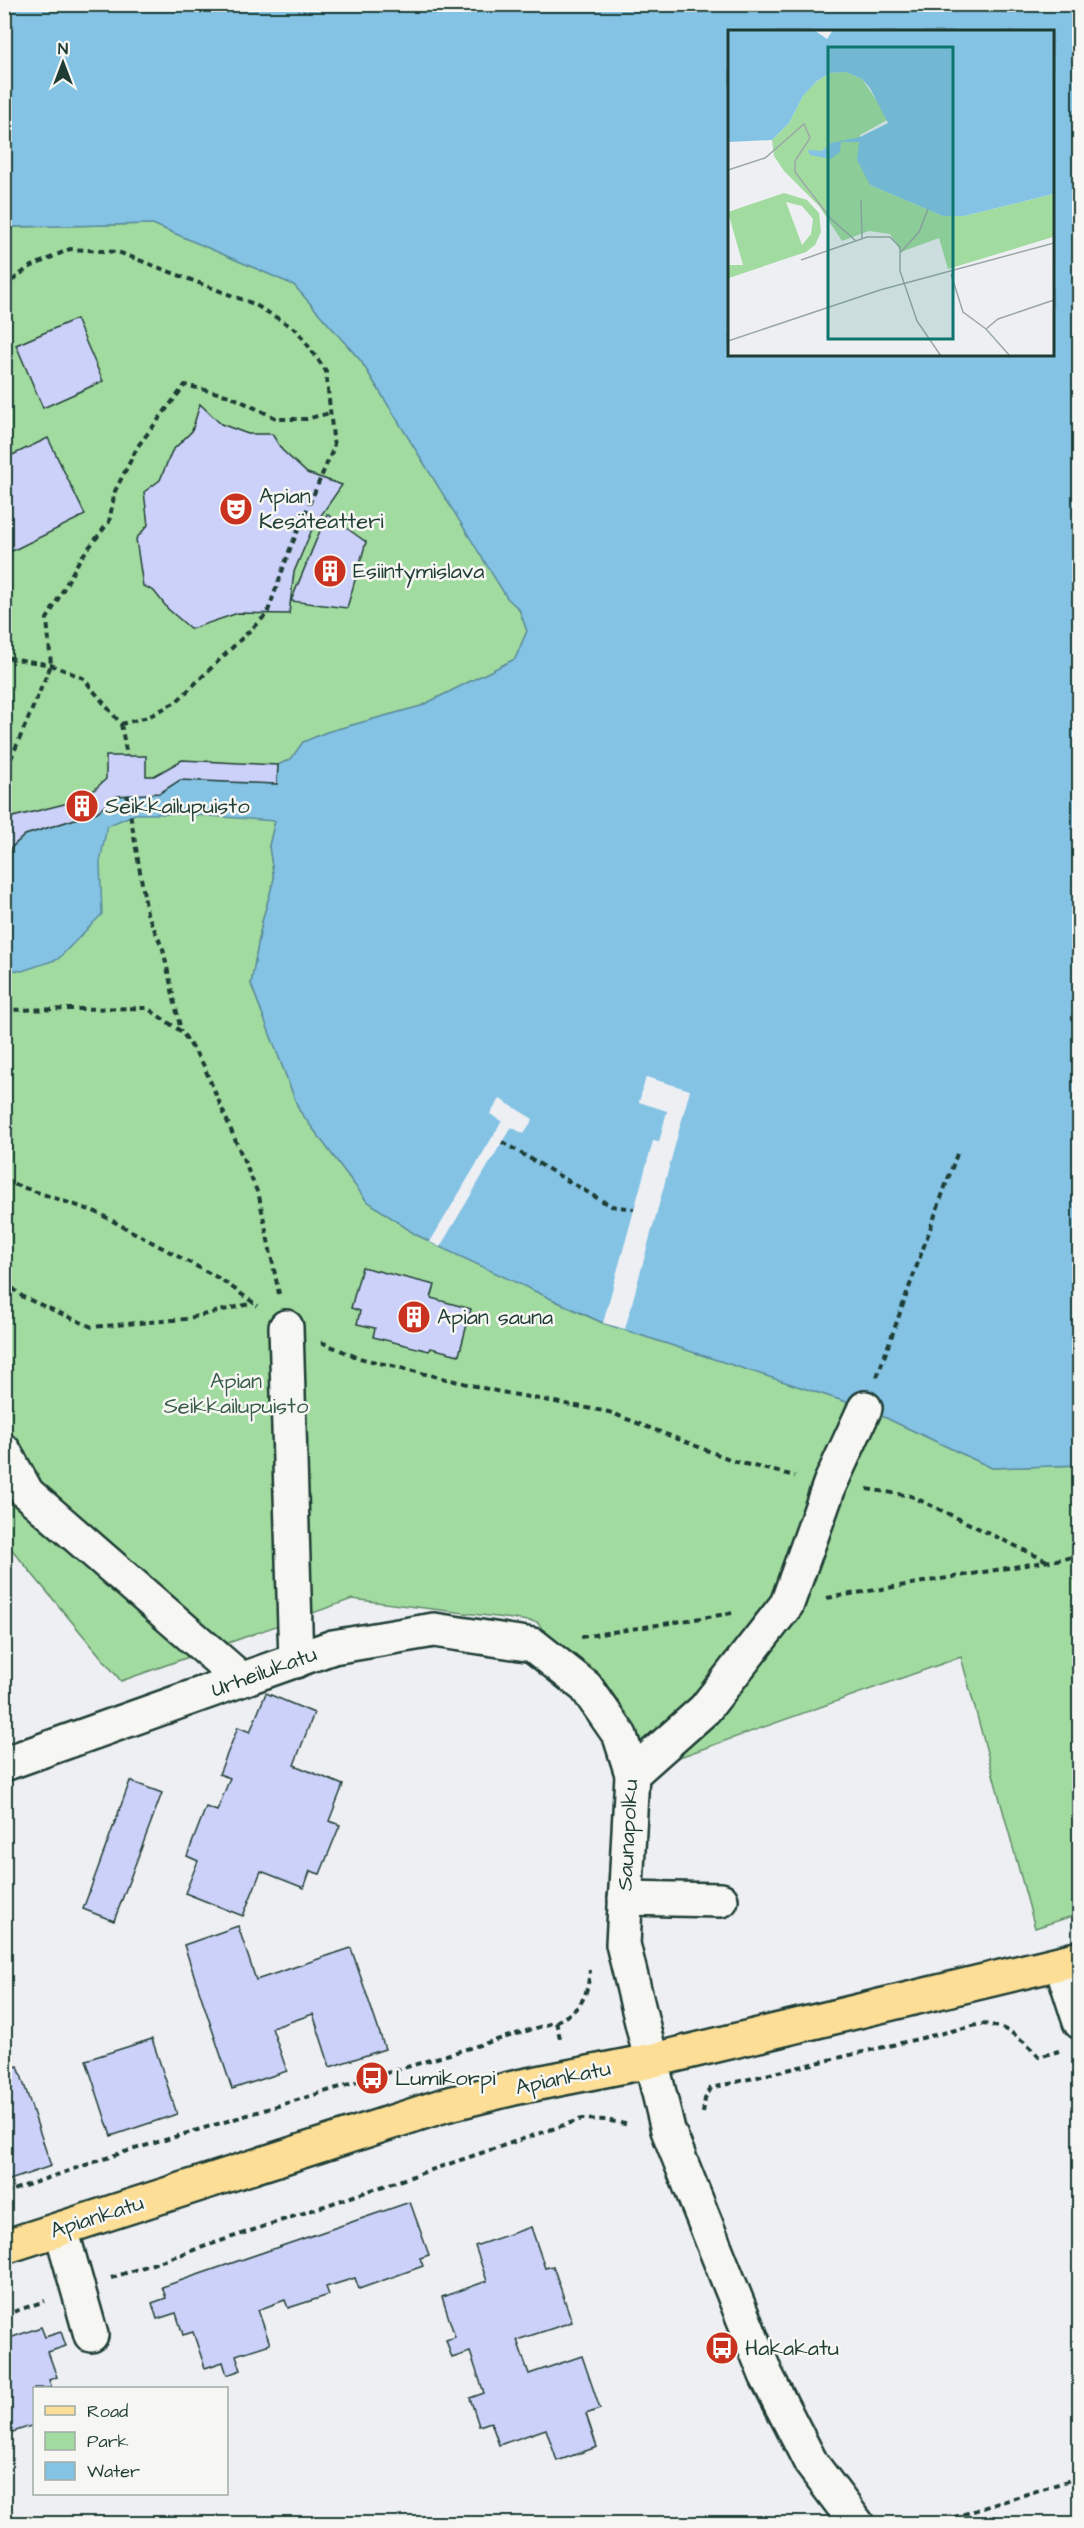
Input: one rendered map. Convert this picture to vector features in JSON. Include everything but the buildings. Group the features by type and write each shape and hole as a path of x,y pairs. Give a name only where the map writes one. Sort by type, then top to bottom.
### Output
{"main road":[{"name":"Apiankatu","path":"4,2247 445,2105 518,2087 650,2061 1070,1960"}],"street":[{"path":"286,1327 296,1660"},
{"path":"632,1774 705,1709 787,1604 830,1484 865,1408"},
{"path":"4,1450 27,1493 241,1679"},
{"name":"Urheilukatu","path":"4,1764 333,1647 434,1630 533,1645"},
{"name":"Saunapolku","path":"533,1645 586,1688 620,1736 632,1774 623,1944 650,2061"},
{"path":"625,1898 722,1900"},
{"path":"1070,1960 1074,2035"},
{"path":"650,2061 668,2130 766,2375 812,2463 857,2523"},
{"path":"61,2229 91,2335"}],"path":[{"path":"4,287 28,268 70,249 118,252 254,304 297,330 326,370 334,447 290,549 267,614 176,702 148,717 121,724"},
{"path":"4,790 10,761 51,665 47,619 80,559 110,522 115,491 138,446 185,385 230,396 278,419 306,419 330,413"},
{"path":"4,660 10,658 51,665 83,678 121,724 127,756"},
{"path":"127,795 147,913 164,949 182,1032 203,1064 259,1196 286,1327"},
{"path":"4,1010 147,1008 182,1032"},
{"path":"502,1142 611,1206 634,1209"},
{"path":"865,1408 958,1151"},
{"path":"4,1181 96,1212 222,1280 286,1327 359,1358 496,1391 609,1412 737,1462 830,1484 911,1496 1047,1561"},
{"path":"4,1281 23,1297 92,1327 185,1319 254,1303"},
{"path":"4,2193 118,2154 556,2022 577,2011 589,1986 591,1963"},
{"path":"4,2315 582,2119 606,2120 629,2125 642,2135 668,2130 703,2116 705,2100 711,2088 981,2024 997,2025 1024,2041 1039,2057 1074,2035"},
{"path":"933,2523 1080,2477"}],"green space":[{"name":"Apian Seikkailupuisto","path":"153,224 294,285 361,361 507,597 519,609 527,631 515,659 421,706 327,732 303,742 291,759 278,765 275,821 269,846 274,879 262,922 251,984 299,1110 366,1200 415,1234 583,1314 603,1323 865,1408 992,1468 1079,1465 1079,1914 1035,1928 961,1657 632,1774 586,1687 537,1622 352,1599 121,1681 9,1546 5,1538 5,233 14,227"}],"water":[{"path":"5,5 1079,5 1079,1465 992,1468 865,1408 603,1323 440,1247 415,1234 366,1200 299,1110 251,984 262,922 274,879 269,846 275,821 182,814 135,814 107,826 100,862 102,914 58,959 22,971 5,969 5,854 25,835 97,812 117,796 180,780 277,784 278,765 291,759 303,742 327,732 421,706 515,659 527,631 519,609 507,598 361,361 294,285 153,224 14,227 5,233"}],"pier":[{"path":"646,1077 690,1090 625,1329 603,1323 653,1141 659,1142 667,1111 639,1102"},
{"path":"500,1099 533,1119 524,1134 511,1127 440,1247 430,1242 502,1121 490,1114"}],"place":[{"name":"Apian Kesäteatteri","path":"236,509"},
{"name":"Esiintymislava","path":"330,571"},
{"name":"Seikkailupuisto","path":"82,806"},
{"name":"Apian sauna","path":"414,1317"},
{"name":"Lumikorpi","path":"372,2078"},
{"name":"Hakakatu","path":"722,2348"}]}
